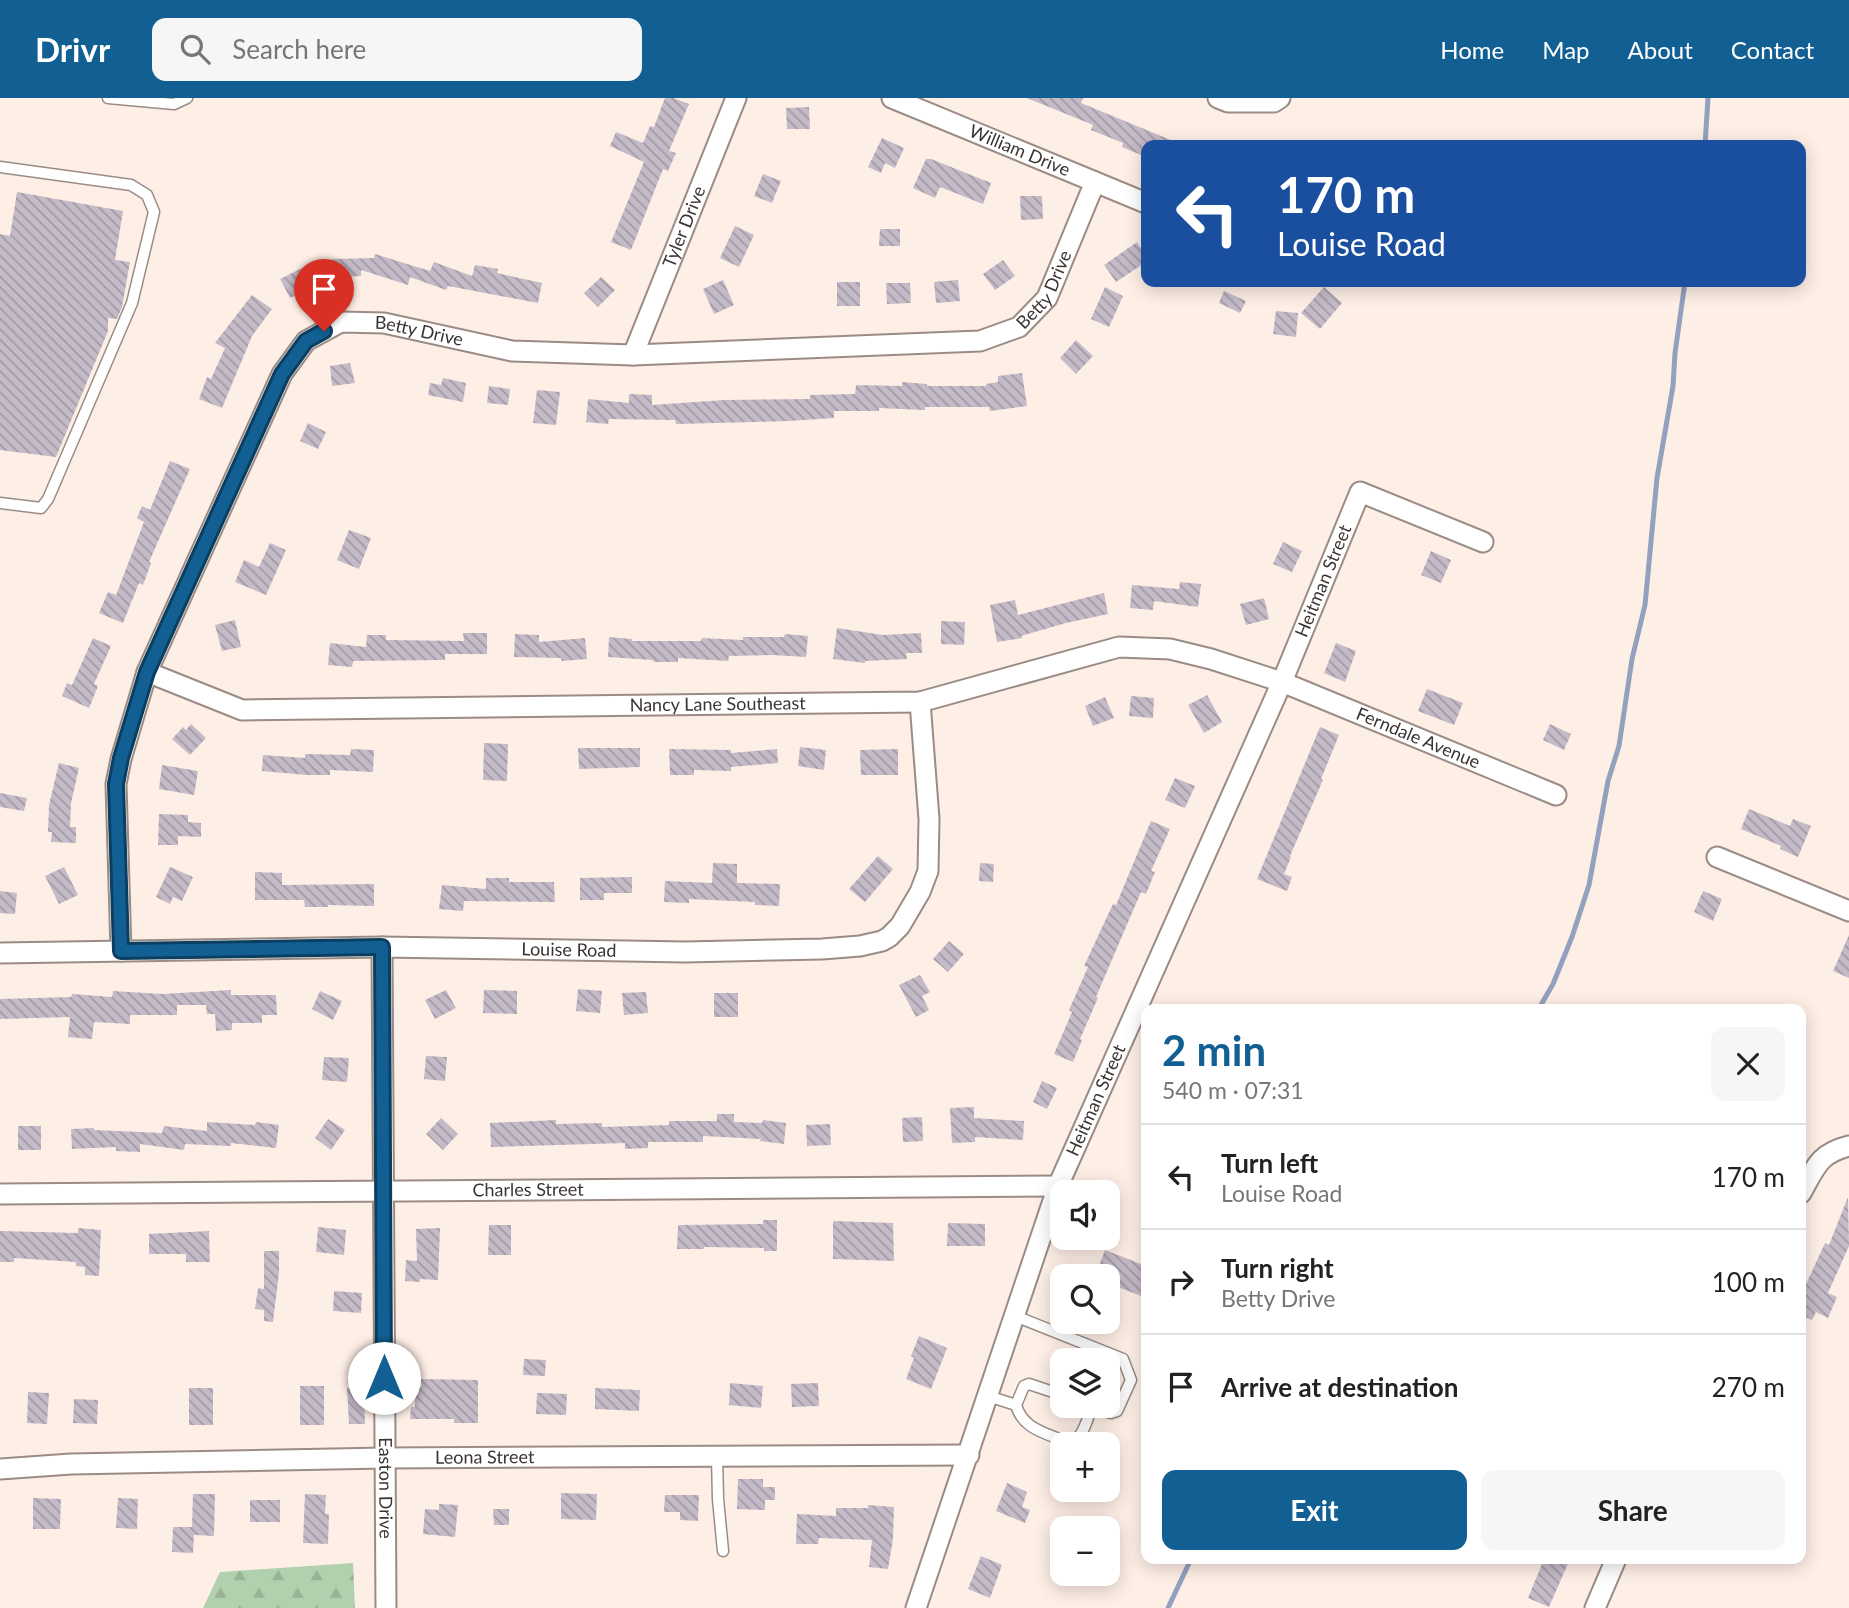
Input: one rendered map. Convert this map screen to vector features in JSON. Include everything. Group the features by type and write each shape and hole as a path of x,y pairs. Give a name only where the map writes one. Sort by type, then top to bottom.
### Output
{"street":[{"name":"Tyler Drive","path":"632,355 736,98"},
{"name":"William Drive","path":"892,98 1141,201"},
{"path":"1218,98 1228,102 1275,102 1280,98"},
{"name":"Betty Drive","path":"121,951 116,784 121,758 147,672 282,374 306,341 341,322 384,323 512,351 632,355 980,341 1018,327 1047,298 1095,182"},
{"name":"Heitman Street","path":"1061,1180 1282,682 1360,492 1483,542"},
{"name":"Nancy Lane Southeast","path":"147,672 242,710 920,702 1119,648 1170,649 1282,682"},
{"name":"Ferndale Avenue","path":"1282,682 1556,795"},
{"name":"Louise Road","path":"0,953 382,947 685,952 822,949 882,941 900,926 920,892 928,871 929,819 920,702"},
{"path":"1717,857 1849,911"},
{"name":"Easton Drive","path":"382,947 386,1608"},
{"path":"1806,1185 1820,1161 1840,1148"},
{"name":"Charles Street","path":"0,1194 1050,1186"},
{"name":"Heitman Street","path":"916,1608 1050,1210"},
{"name":"Leona Street","path":"0,1469 71,1464 384,1458 969,1455"},
{"path":"1595,1608 1614,1564"}],"lane":[{"path":"108,98 174,104 187,98"},
{"path":"0,167 131,185 147,195 154,212 132,303 48,499 41,508 0,503"},
{"path":"1015,1316 1095,1348"},
{"path":"1120,1358 1123,1359 1131,1380 1120,1404"},
{"path":"1050,1391 1029,1384 1024,1386 1016,1405 1020,1418 1026,1424 1069,1443 1076,1442 1079,1438 1086,1418"},
{"path":"988,1396 1016,1405"},
{"path":"717,1456 723,1551"}],"green space":[{"path":"353,1563 355,1608 203,1608 220,1572"}],"building":[{"path":"665,98 689,104 669,151 676,153 668,171 663,169 631,250 611,242 644,162 610,146 616,132 643,143 650,126 654,127"},
{"path":"1027,98 1083,98 1081,103 1171,140 1141,140 1141,155 1122,147 1123,143 1091,130 1093,125"},
{"path":"809,107 810,129 787,129 786,108"},
{"path":"882,138 904,148 895,168 885,163 881,173 868,167"},
{"path":"926,159 991,183 983,204 940,187 935,198 913,188"},
{"path":"763,174 781,181 772,203 754,196"},
{"path":"17,192 123,211 115,260 130,262 122,307 117,319 108,318 108,331 56,457 0,450 0,234 10,236"},
{"path":"1020,196 1042,196 1043,219 1021,220"},
{"path":"735,226 754,235 739,267 720,258"},
{"path":"880,229 900,229 900,246 879,246"},
{"path":"1137,242 1141,248 1141,265 1116,282 1104,265"},
{"path":"375,254 430,271 434,262 472,276 475,265 498,269 497,273 542,283 538,303 448,286 446,290 410,277 408,285 361,270 361,276 338,277 337,263 332,261 374,258"},
{"path":"1003,260 1015,276 995,290 983,274"},
{"path":"302,268 310,283 310,289 290,298 280,279"},
{"path":"601,277 615,290 598,307 584,293"},
{"path":"723,280 734,305 714,314 703,289"},
{"path":"958,280 960,301 936,303 934,282"},
{"path":"837,282 860,282 860,306 837,306"},
{"path":"886,283 910,283 911,303 887,304"},
{"path":"1105,287 1123,296 1109,327 1091,319"},
{"path":"1324,287 1342,303 1320,329 1301,313"},
{"path":"1224,291 1246,301 1240,313 1219,303"},
{"path":"252,295 272,309 252,336 222,408 199,399 207,377 211,379 225,348 215,343"},
{"path":"1276,311 1298,313 1296,337 1273,334"},
{"path":"1076,340 1093,356 1076,374 1060,358"},
{"path":"350,363 355,383 332,386 330,366"},
{"path":"1022,373 1027,406 990,411 989,407 925,407 925,410 879,408 879,411 834,411 834,418 788,421 676,424 675,420 609,419 608,424 586,422 588,399 629,403 629,394 652,395 652,405 725,400 810,399 810,395 855,394 856,385 902,386 902,382 927,386 986,386 998,382 998,376"},
{"path":"443,378 466,383 463,402 428,395 430,383 441,385"},
{"path":"489,386 510,389 508,405 487,403"},
{"path":"537,390 560,392 556,425 533,423"},
{"path":"308,423 326,432 318,449 300,441"},
{"path":"170,461 190,469 149,562 151,563 143,585 139,583 123,623 99,613 108,592 116,595 144,522 137,518 142,506 150,510"},
{"path":"349,530 371,538 359,569 337,560"},
{"path":"1283,542 1302,551 1292,572 1273,564"},
{"path":"270,543 286,550 266,595 235,582 244,560 259,567"},
{"path":"1431,551 1451,560 1441,583 1421,575"},
{"path":"1180,582 1201,584 1198,607 1154,601 1153,610 1130,608 1132,585 1179,589"},
{"path":"1104,593 1108,614 1066,623 1021,636 1022,638 997,642 990,605 1015,600 1018,615"},
{"path":"1264,598 1269,619 1246,625 1240,604"},
{"path":"235,620 241,647 222,651 215,625"},
{"path":"941,621 965,622 964,645 941,644"},
{"path":"837,628 883,635 921,633 922,653 906,653 907,659 865,663 833,659"},
{"path":"463,633 487,633 487,654 445,654 445,660 353,661 352,667 328,665 330,643 366,647 367,635 386,635 386,640 464,641"},
{"path":"515,634 539,635 539,642 585,638 587,659 562,661 561,658 514,657"},
{"path":"785,634 808,636 806,657 729,656 728,661 678,658 678,662 654,662 608,657 609,637 632,641 701,641 702,638 743,640 743,637 784,637"},
{"path":"93,638 111,646 94,684 98,686 89,708 62,696 67,683 72,685"},
{"path":"1336,643 1356,651 1345,682 1324,673"},
{"path":"1427,689 1463,703 1454,725 1418,711"},
{"path":"1207,695 1222,722 1204,733 1188,705"},
{"path":"1131,696 1154,698 1153,718 1129,716"},
{"path":"1105,697 1114,718 1093,726 1085,706"},
{"path":"191,724 206,738 190,755 172,739 183,727 186,730"},
{"path":"1550,724 1571,734 1564,750 1543,740"},
{"path":"1320,727 1339,735 1284,874 1292,877 1287,891 1257,879"},
{"path":"484,743 508,744 507,781 483,780"},
{"path":"800,747 826,750 824,770 798,766"},
{"path":"578,748 640,748 640,767 579,769"},
{"path":"351,749 374,750 373,772 330,770 330,775 307,775 262,771 263,755 305,758 305,754 350,755"},
{"path":"669,749 731,750 731,753 777,749 778,763 731,767 731,771 694,770 694,775 670,775"},
{"path":"898,749 898,775 861,775 860,750"},
{"path":"59,763 79,768 71,803 70,827 76,827 76,843 51,842 52,832 48,832 49,805"},
{"path":"162,765 198,771 194,795 159,789"},
{"path":"1175,778 1195,786 1185,808 1165,800"},
{"path":"0,793 27,798 24,811 0,807"},
{"path":"1749,809 1790,826 1793,819 1811,826 1798,857 1780,849 1781,846 1741,829"},
{"path":"159,814 188,815 188,822 201,823 201,837 178,836 178,845 158,845"},
{"path":"1151,821 1170,829 1151,871 1155,872 1146,894 1141,892 1096,997 1098,998 1073,1062 1054,1054 1088,967 1084,966 1113,904 1116,905"},
{"path":"878,856 893,869 865,902 849,889"},
{"path":"713,863 737,864 737,883 780,884 779,906 755,905 755,902 689,899 689,903 664,902 665,881 712,883"},
{"path":"980,863 994,864 993,882 979,881"},
{"path":"64,867 78,895 59,904 45,876"},
{"path":"170,867 193,877 182,901 173,897 170,904 156,897"},
{"path":"255,872 282,873 282,885 374,884 374,906 305,907 304,900 255,900"},
{"path":"632,877 632,893 604,893 604,900 580,900 580,878"},
{"path":"486,878 509,878 509,882 554,882 555,902 464,901 463,911 439,909 442,885 486,889"},
{"path":"0,891 17,893 15,914 0,913"},
{"path":"1703,891 1722,899 1713,921 1694,912"},
{"path":"1849,935 1849,978 1833,971"},
{"path":"949,941 964,954 948,972 933,959"},
{"path":"920,975 930,992 922,996 929,1010 916,1017 899,985"},
{"path":"578,989 602,991 600,1013 576,1011"},
{"path":"231,990 231,995 276,995 277,1015 262,1015 262,1023 232,1023 232,1030 216,1031 215,1014 207,1014 206,1005 177,1005 177,1015 130,1015 130,1024 94,1022 92,1039 68,1037 70,1017 0,1019 0,999 71,997 72,994 112,997 113,991 162,994"},
{"path":"446,990 456,1008 435,1019 425,1000"},
{"path":"484,990 517,991 517,1014 483,1013"},
{"path":"320,991 342,1001 333,1020 312,1009"},
{"path":"646,992 648,1013 624,1015 622,993"},
{"path":"714,993 738,993 738,1017 714,1017"},
{"path":"426,1056 447,1057 445,1081 424,1079"},
{"path":"324,1057 349,1058 347,1082 322,1080"},
{"path":"1042,1081 1057,1088 1047,1109 1033,1102"},
{"path":"974,1107 974,1118 1024,1121 1023,1140 975,1137 975,1142 952,1143 950,1108"},
{"path":"717,1114 734,1114 734,1122 762,1123 763,1120 786,1123 784,1144 760,1141 761,1139 703,1136 703,1142 648,1142 648,1148 625,1149 625,1143 491,1147 490,1123 556,1120 556,1124 602,1123 602,1127 669,1125 669,1121 717,1121"},
{"path":"922,1117 923,1141 903,1142 902,1118"},
{"path":"441,1118 458,1134 443,1150 426,1134"},
{"path":"328,1119 345,1130 331,1150 315,1138"},
{"path":"207,1122 279,1125 276,1148 231,1143 231,1146 185,1144 184,1150 140,1144 140,1152 116,1151 116,1147 72,1149 71,1129 162,1133 164,1126 207,1131"},
{"path":"830,1124 831,1145 807,1146 806,1125"},
{"path":"18,1126 41,1126 41,1150 18,1150"},
{"path":"1848,1197 1849,1246 1828,1293 1837,1297 1828,1318 1816,1312 1812,1320 1806,1317 1806,1284 1825,1243 1829,1245"},
{"path":"763,1220 777,1220 777,1251 764,1251 764,1248 677,1249 678,1225 763,1224"},
{"path":"833,1221 893,1223 894,1261 833,1259"},
{"path":"948,1223 985,1224 985,1246 947,1246"},
{"path":"489,1225 511,1225 511,1255 488,1255"},
{"path":"318,1227 346,1230 344,1255 316,1252"},
{"path":"78,1228 101,1230 99,1276 85,1275 85,1267 76,1266 76,1262 14,1258 14,1262 0,1262 0,1231 78,1233"},
{"path":"440,1228 438,1280 405,1281 406,1260 417,1261 416,1229"},
{"path":"209,1231 210,1262 186,1262 186,1254 149,1254 149,1234"},
{"path":"1105,1250 1141,1264 1141,1296 1120,1288 1120,1264 1100,1264"},
{"path":"264,1251 279,1251 273,1322 264,1321 264,1310 255,1309 258,1288 264,1289"},
{"path":"334,1291 362,1293 361,1313 333,1311"},
{"path":"919,1336 947,1348 931,1389 906,1379"},
{"path":"524,1359 546,1360 545,1376 523,1375"},
{"path":"421,1379 478,1380 478,1423 454,1423 454,1419 410,1419 411,1407 415,1407 415,1386 422,1386"},
{"path":"730,1383 763,1386 761,1408 729,1405"},
{"path":"818,1383 819,1406 792,1407 791,1384"},
{"path":"300,1386 324,1386 324,1425 300,1425"},
{"path":"189,1388 213,1388 213,1425 189,1425"},
{"path":"347,1388 364,1388 365,1424 349,1424"},
{"path":"595,1388 640,1390 639,1411 595,1409"},
{"path":"28,1392 49,1393 47,1424 27,1423"},
{"path":"537,1393 567,1394 566,1415 536,1414"},
{"path":"74,1399 98,1400 97,1424 73,1423"},
{"path":"738,1479 763,1479 763,1487 775,1487 775,1500 765,1500 765,1510 737,1509"},
{"path":"1007,1483 1027,1492 1022,1507 1030,1510 1025,1523 996,1511"},
{"path":"561,1493 597,1494 596,1520 561,1519"},
{"path":"193,1494 215,1494 214,1536 194,1535 193,1553 172,1552 173,1527 192,1527"},
{"path":"305,1494 326,1495 325,1514 329,1514 328,1544 303,1543"},
{"path":"665,1495 699,1495 698,1521 680,1520 680,1512 664,1512"},
{"path":"33,1498 61,1499 60,1529 33,1529"},
{"path":"118,1498 138,1499 137,1529 116,1528"},
{"path":"250,1500 280,1500 280,1522 250,1522"},
{"path":"439,1504 458,1505 455,1537 423,1534 425,1509 439,1510"},
{"path":"868,1505 894,1507 888,1569 869,1567 872,1540 819,1538 818,1544 796,1544 797,1514 836,1516 836,1508 868,1508"},
{"path":"493,1509 509,1509 509,1525 494,1525"},
{"path":"981,1556 1002,1565 990,1598 968,1589"},
{"path":"1542,1564 1568,1564 1549,1607 1528,1598"}],"waterway":[{"path":"1705,140 1708,98"},
{"path":"1541,1004 1553,984 1572,937 1589,885 1608,781 1619,746 1632,659 1645,605 1657,478 1673,386 1684,287"},
{"path":"1168,1608 1189,1564"}],"route":[{"path":"324,331 306,341 282,374 147,672 121,758 116,784 121,951 382,947 384,1378"}]}
